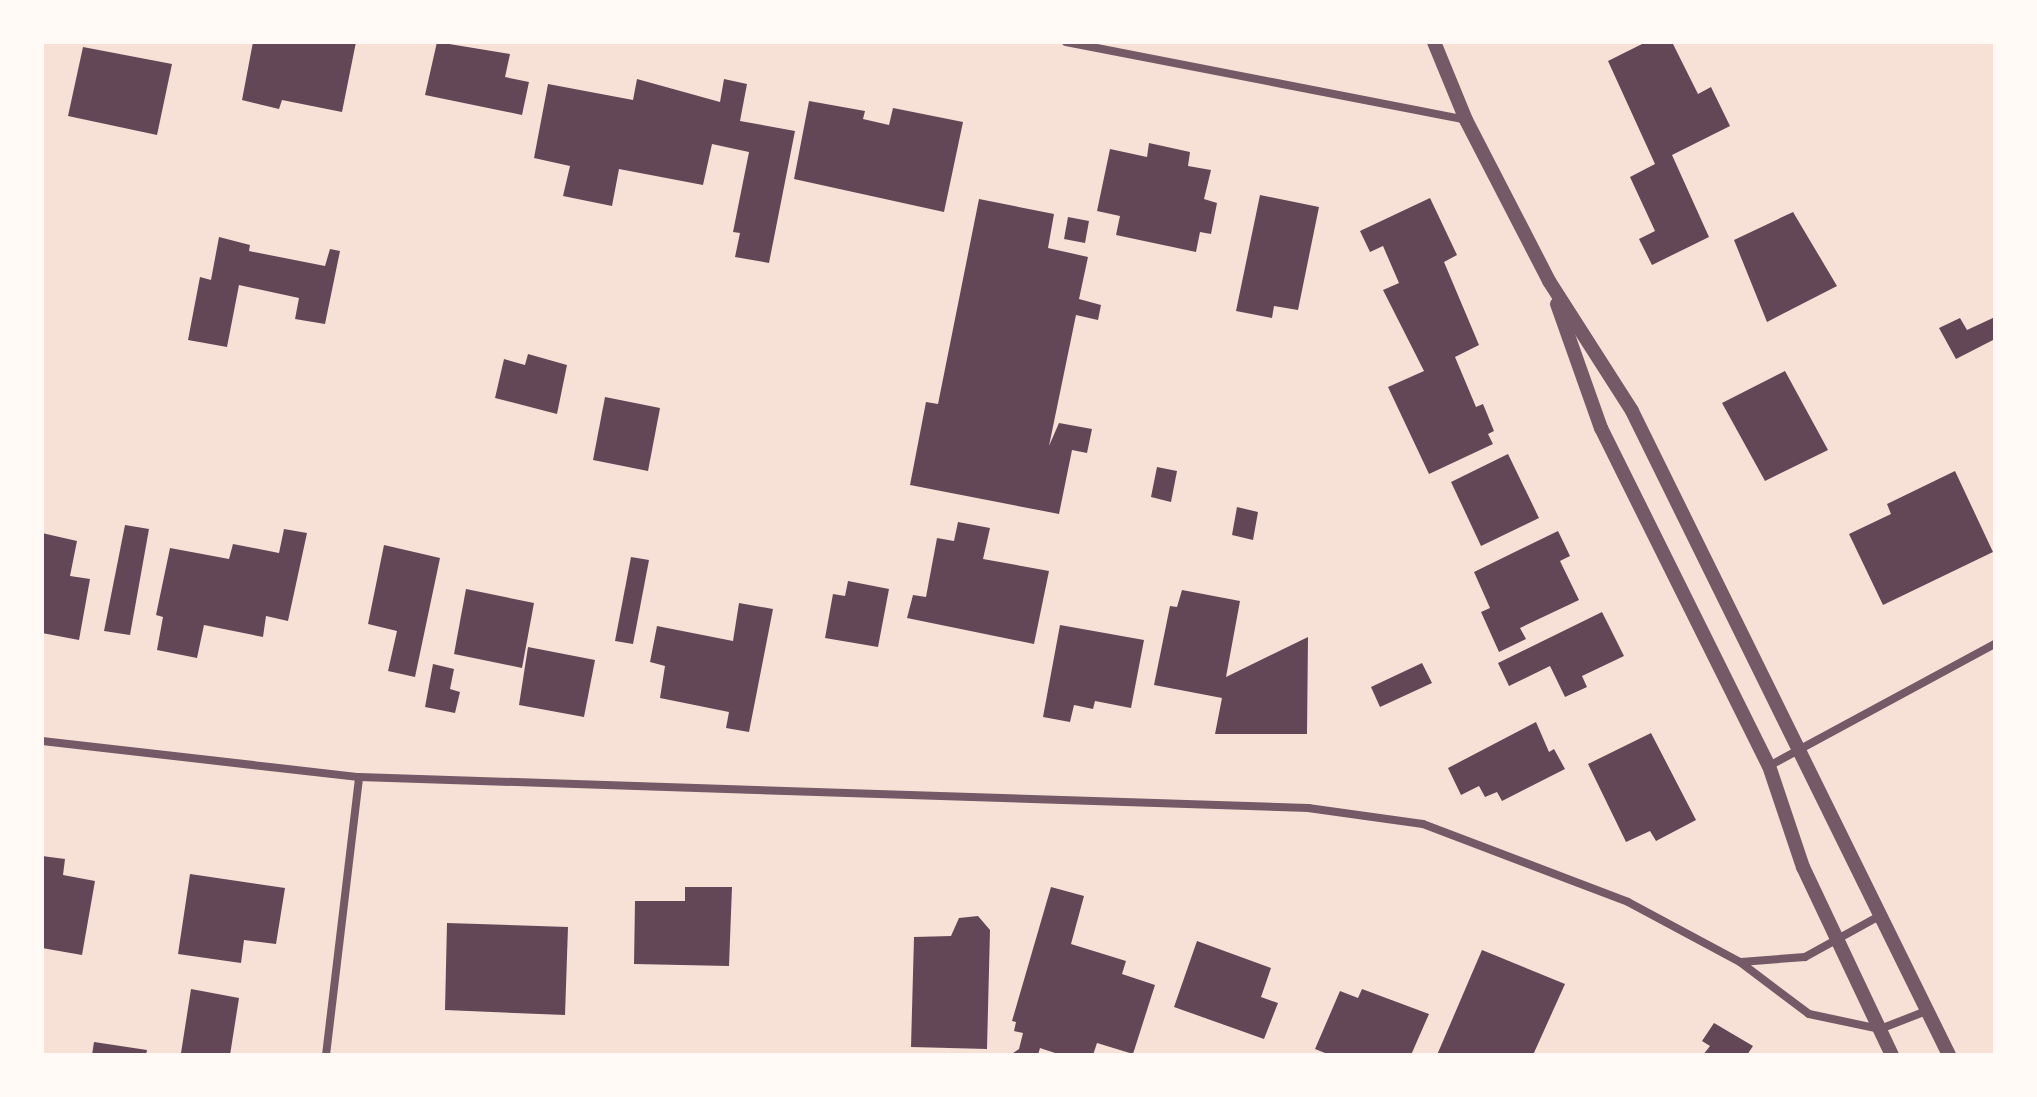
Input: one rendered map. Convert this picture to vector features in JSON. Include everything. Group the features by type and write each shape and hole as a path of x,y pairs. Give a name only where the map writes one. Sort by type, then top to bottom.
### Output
{"street":[{"path":"1066,42 1466,120"},
{"path":"1434,42 1466,120 1549,281 1632,411 1949,1055"},
{"path":"1549,281 1601,428 1769,766 1803,867 1892,1055"},
{"path":"1769,766 1995,644"},
{"path":"42,741 359,777 1308,808 1423,824 1628,902 1740,962 1809,1014 1880,1029 1929,1010"},
{"path":"326,1055 359,777"},
{"path":"1740,962 1805,957 1882,914"}],"building":[{"path":"253,42 356,42 342,112 282,100 279,109 242,100"},
{"path":"437,42 510,54 505,77 529,82 522,115 425,95"},
{"path":"1646,42 1672,42 1698,94 1711,87 1730,126 1672,155 1709,237 1652,265 1639,239 1655,231 1630,177 1655,164 1608,61"},
{"path":"83,47 172,64 157,135 68,116"},
{"path":"637,79 720,102 724,79 747,84 740,121 795,131 769,263 735,257 740,233 733,232 749,152 712,144 703,185 619,169 612,206 563,196 570,166 534,158 548,84 633,100"},
{"path":"809,101 865,111 863,119 889,125 893,108 963,122 944,212 794,179"},
{"path":"1149,143 1190,152 1188,166 1211,170 1204,199 1217,203 1211,234 1200,232 1196,252 1116,235 1120,216 1097,211 1110,149 1147,157"},
{"path":"1260,195 1319,207 1298,310 1274,306 1272,318 1236,311"},
{"path":"1430,198 1457,255 1444,262 1479,345 1455,357 1476,407 1483,404 1494,431 1488,434 1493,444 1429,474 1388,387 1424,371 1383,290 1399,283 1383,246 1370,252 1360,231"},
{"path":"979,199 1054,214 1048,248 1088,257 1079,299 1101,305 1098,320 1076,315 1049,446 1059,423 1092,429 1087,453 1072,450 1059,514 910,485 926,402 938,404"},
{"path":"1793,212 1837,286 1767,322 1734,240"},
{"path":"1068,217 1089,221 1085,243 1064,239"},
{"path":"219,237 250,245 249,251 325,266 330,249 340,251 325,324 295,319 299,298 239,285 227,347 188,340 200,277 211,280"},
{"path":"1995,317 1995,339 1956,359 1939,328 1960,318 1967,330"},
{"path":"528,354 567,365 557,414 495,398 504,359 525,365"},
{"path":"1785,371 1828,450 1765,481 1722,403"},
{"path":"605,397 660,408 648,471 593,460"},
{"path":"1508,454 1539,518 1481,546 1451,482"},
{"path":"1157,467 1177,471 1171,502 1151,497"},
{"path":"1955,471 1993,552 1883,605 1849,534 1891,514 1887,504"},
{"path":"1237,507 1258,512 1253,540 1232,535"},
{"path":"958,522 990,528 983,559 1049,571 1034,644 907,618 913,595 926,597 937,538 954,541"},
{"path":"125,525 149,529 130,635 104,631"},
{"path":"284,529 307,533 288,621 266,616 263,637 204,625 197,658 157,650 163,617 156,615 170,548 229,559 233,544 279,553"},
{"path":"1558,531 1570,556 1560,561 1579,600 1520,628 1526,639 1499,652 1481,612 1490,608 1474,572"},
{"path":"42,533 77,541 70,576 90,579 79,640 42,633"},
{"path":"384,545 440,558 415,677 388,671 397,631 368,624"},
{"path":"631,557 649,560 633,644 615,641"},
{"path":"848,581 889,589 878,647 825,638 833,594 845,596"},
{"path":"466,589 534,603 522,668 454,654"},
{"path":"1182,590 1240,601 1226,677 1308,637 1307,734 1215,734 1222,698 1154,685 1170,606 1177,607"},
{"path":"739,603 773,609 749,732 726,728 729,712 660,698 665,666 650,662 657,626 733,641"},
{"path":"1602,612 1624,656 1582,676 1587,687 1565,697 1550,666 1509,686 1498,663"},
{"path":"1060,625 1144,640 1131,708 1095,701 1093,709 1074,705 1070,722 1043,717"},
{"path":"528,647 595,660 584,717 519,705"},
{"path":"1422,663 1432,683 1380,707 1371,687"},
{"path":"433,664 454,669 450,689 460,692 455,713 425,707"},
{"path":"1536,722 1549,752 1554,749 1565,769 1502,801 1497,792 1485,797 1479,786 1461,795 1448,768"},
{"path":"1651,733 1696,820 1656,841 1650,831 1626,842 1588,764"},
{"path":"42,856 65,859 63,875 95,881 82,955 42,948"},
{"path":"190,874 285,888 276,944 244,940 241,963 178,954"},
{"path":"685,887 732,887 729,966 634,964 635,901 685,901"},
{"path":"1051,887 1084,896 1071,944 1126,961 1122,974 1155,985 1133,1054 1097,1043 1093,1055 1061,1055 1040,1048 1038,1055 1010,1055 1019,1049 1023,1033 1014,1031 1016,1022 1012,1021"},
{"path":"978,916 990,930 987,1049 911,1047 914,937 951,936 959,918"},
{"path":"447,923 568,927 565,1015 445,1010"},
{"path":"1197,941 1271,968 1261,997 1278,1003 1264,1039 1174,1007"},
{"path":"1482,950 1565,984 1533,1055 1437,1055"},
{"path":"191,989 239,998 230,1055 181,1053"},
{"path":"1362,989 1429,1014 1411,1055 1330,1055 1315,1049 1340,991 1358,998"},
{"path":"1714,1023 1753,1046 1747,1055 1703,1055 1710,1046 1702,1041"},
{"path":"94,1042 147,1050 146,1055 92,1055"}]}
